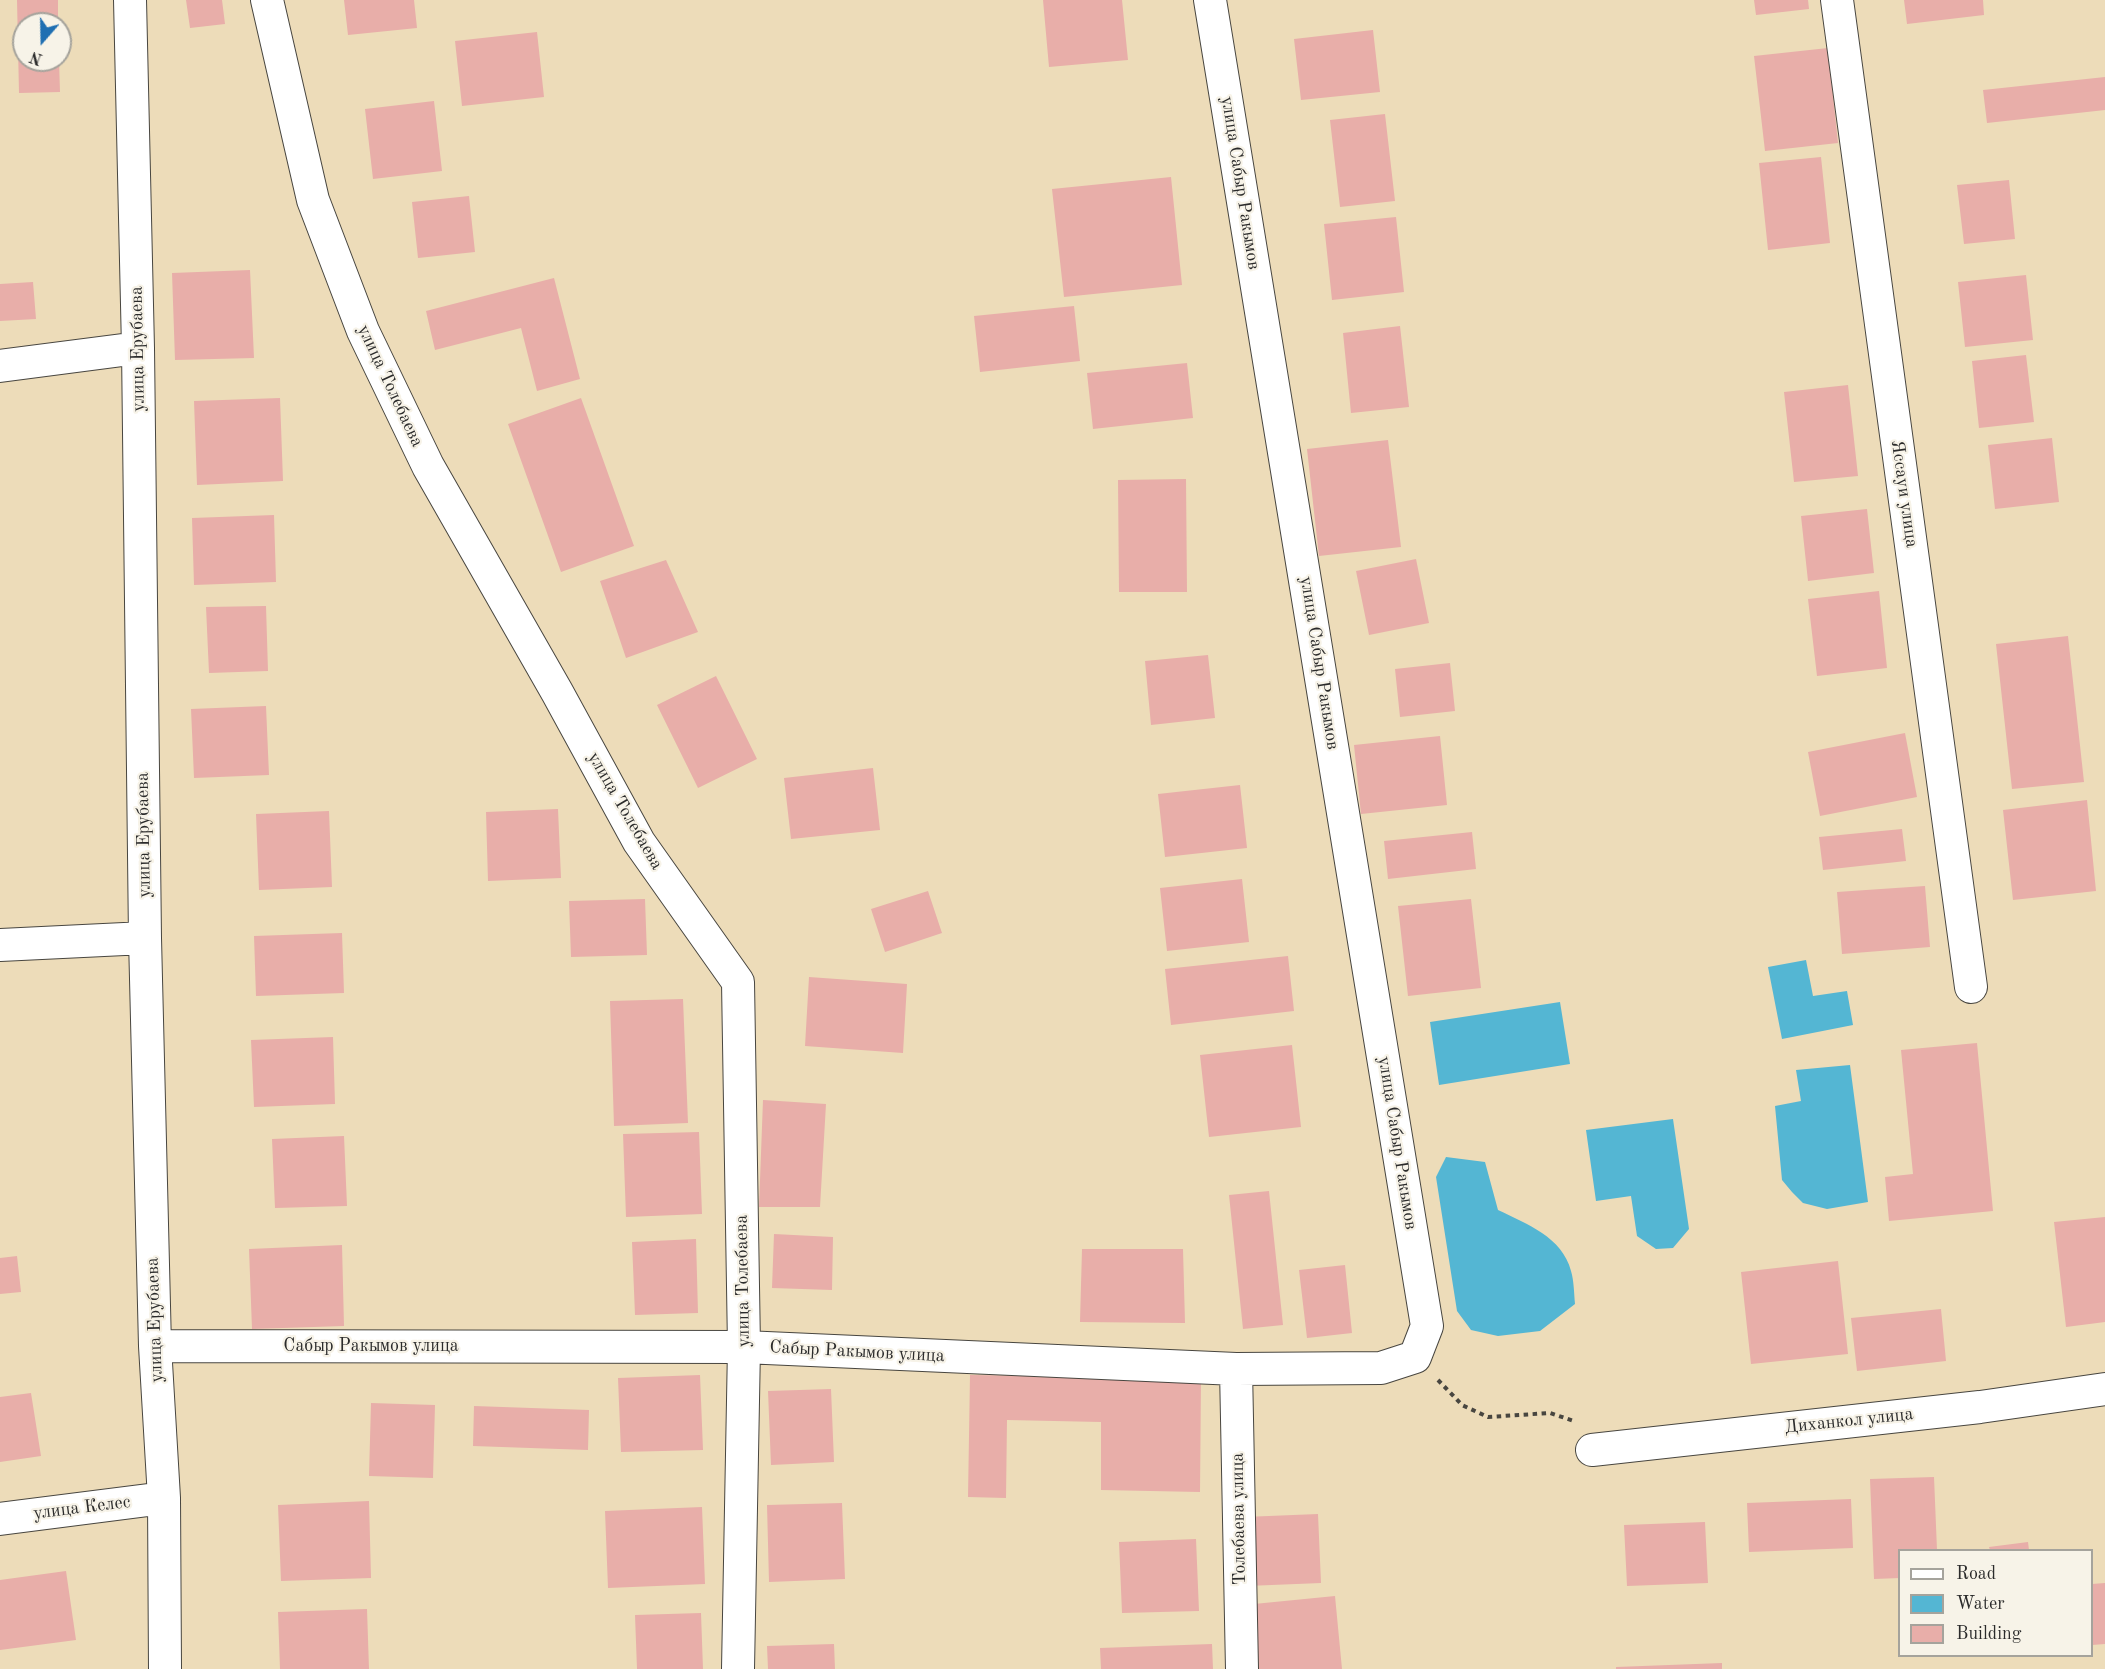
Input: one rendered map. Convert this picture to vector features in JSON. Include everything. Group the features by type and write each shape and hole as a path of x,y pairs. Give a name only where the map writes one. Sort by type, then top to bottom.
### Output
{"street":[{"name":"улица Ерубаева","path":"130,0 138,348 145,938 155,1346 164,1498 165,1669"},
{"name":"улица Толебаева","path":"267,0 313,200 363,331 428,466 557,692 639,842 738,982 744,1347 738,1669"},
{"name":"улица Сабыр Ракымов","path":"1210,0 1427,1326 1415,1357"},
{"name":"Яссауи улица","path":"1837,0 1971,987"},
{"path":"0,366 138,348"},
{"path":"0,945 145,938"},
{"name":"Сабыр Ракымов улица","path":"155,1346 744,1347 1236,1369 1381,1368 1415,1357"},
{"name":"Толебаева улица","path":"1236,1369 1242,1669"},
{"name":"Диханкол улица","path":"1592,1450 1980,1407 2105,1389"},
{"name":"улица Келес","path":"0,1519 164,1498"}],"path":[{"path":"1415,1357 1462,1405 1488,1417 1550,1413 1572,1420 1592,1450"}],"water":[{"path":"1806,960 1813,996 1847,991 1853,1025 1782,1039 1768,967"},
{"path":"1560,1002 1570,1064 1439,1085 1430,1022"},
{"path":"1850,1065 1868,1202 1827,1209 1803,1203 1782,1180 1775,1106 1801,1101 1796,1070"},
{"path":"1673,1119 1689,1229 1673,1248 1656,1249 1637,1236 1631,1196 1596,1201 1586,1130"},
{"path":"1446,1157 1485,1162 1498,1210 1552,1240 1566,1259 1572,1275 1575,1304 1540,1331 1498,1336 1471,1330 1457,1311 1436,1177"}],"building":[{"path":"17,0 58,0 58,12 17,12"},
{"path":"186,0 222,0 225,24 190,28"},
{"path":"344,0 414,0 417,28 348,35"},
{"path":"1043,0 1122,0 1128,60 1049,67"},
{"path":"1754,0 1808,0 1809,9 1756,15"},
{"path":"1904,0 1983,0 1984,15 1907,24"},
{"path":"1373,30 1380,92 1301,100 1294,39"},
{"path":"537,32 544,97 462,106 455,41"},
{"path":"1828,48 1838,143 1765,151 1754,56"},
{"path":"19,72 59,72 60,92 19,93"},
{"path":"2105,77 2105,110 1987,123 1983,90"},
{"path":"434,101 442,171 373,179 365,109"},
{"path":"1385,114 1395,201 1340,207 1330,120"},
{"path":"1821,157 1830,243 1768,250 1759,163"},
{"path":"1171,177 1182,285 1064,297 1052,189"},
{"path":"2009,180 2015,239 1964,244 1957,185"},
{"path":"469,196 475,252 418,258 412,202"},
{"path":"1396,217 1404,292 1332,300 1324,224"},
{"path":"250,270 254,358 175,360 172,273"},
{"path":"2026,275 2033,340 1965,347 1958,282"},
{"path":"554,278 580,379 537,391 521,328 435,350 426,311"},
{"path":"33,282 36,319 0,321 0,284"},
{"path":"1074,306 1080,361 980,372 974,316"},
{"path":"1400,326 1409,407 1351,413 1343,333"},
{"path":"2026,355 2034,422 1979,428 1972,361"},
{"path":"1187,363 1193,418 1093,429 1087,373"},
{"path":"1848,385 1858,476 1794,482 1784,392"},
{"path":"280,398 283,481 197,485 194,401"},
{"path":"581,398 634,546 561,572 508,424"},
{"path":"2052,438 2059,502 1995,509 1988,445"},
{"path":"1388,440 1401,547 1319,556 1307,449"},
{"path":"1186,479 1187,592 1119,592 1118,480"},
{"path":"1867,509 1874,573 1808,581 1801,516"},
{"path":"274,515 276,582 194,585 192,518"},
{"path":"1416,559 1429,623 1369,635 1356,571"},
{"path":"666,560 698,632 626,658 600,581"},
{"path":"1879,591 1887,668 1817,676 1808,599"},
{"path":"266,606 268,671 209,673 206,607"},
{"path":"2068,636 2084,782 2012,789 1996,644"},
{"path":"1208,655 1215,718 1151,725 1145,661"},
{"path":"1450,663 1455,711 1400,717 1395,669"},
{"path":"716,676 757,759 698,788 657,705"},
{"path":"266,706 269,775 194,778 191,709"},
{"path":"1905,733 1917,797 1820,816 1808,752"},
{"path":"1440,736 1447,805 1361,814 1354,745"},
{"path":"873,768 880,830 791,839 784,778"},
{"path":"1240,785 1247,848 1165,857 1158,794"},
{"path":"2087,800 2096,891 2013,900 2003,810"},
{"path":"558,809 561,878 488,881 486,812"},
{"path":"329,811 332,887 259,890 256,814"},
{"path":"1902,829 1906,861 1823,870 1819,837"},
{"path":"1472,832 1476,869 1388,879 1384,841"},
{"path":"1242,879 1249,942 1167,951 1160,888"},
{"path":"1925,886 1930,947 1842,954 1837,892"},
{"path":"928,891 942,933 885,952 871,909"},
{"path":"645,899 647,955 571,957 569,901"},
{"path":"1471,899 1481,988 1408,996 1398,906"},
{"path":"342,933 344,993 256,996 254,936"},
{"path":"1288,956 1294,1011 1171,1025 1165,969"},
{"path":"809,977 907,984 903,1053 805,1046"},
{"path":"683,999 688,1123 614,1126 610,1001"},
{"path":"333,1037 335,1104 254,1107 251,1040"},
{"path":"1977,1043 1993,1211 1889,1221 1885,1177 1913,1174 1901,1050"},
{"path":"1292,1045 1301,1127 1209,1137 1200,1055"},
{"path":"763,1100 826,1104 820,1207 759,1207"},
{"path":"699,1132 702,1214 626,1217 623,1134"},
{"path":"344,1136 347,1206 275,1208 272,1139"},
{"path":"1269,1191 1283,1325 1243,1329 1229,1195"},
{"path":"2105,1217 2105,1322 2066,1327 2054,1222"},
{"path":"774,1234 833,1237 832,1290 772,1288"},
{"path":"696,1239 698,1313 635,1315 632,1242"},
{"path":"342,1245 344,1326 252,1329 249,1249"},
{"path":"1082,1249 1183,1249 1185,1323 1080,1322"},
{"path":"17,1256 21,1292 0,1294 0,1258"},
{"path":"1838,1261 1848,1354 1751,1364 1741,1272"},
{"path":"1345,1265 1352,1333 1307,1338 1299,1270"},
{"path":"1941,1309 1946,1361 1857,1371 1851,1318"},
{"path":"700,1375 703,1450 621,1452 618,1378"},
{"path":"970,1375 1201,1378 1200,1492 1101,1490 1101,1422 1007,1420 1006,1498 968,1497"},
{"path":"831,1389 834,1462 771,1465 768,1391"},
{"path":"31,1393 41,1456 0,1462 0,1397"},
{"path":"371,1403 435,1405 433,1478 369,1476"},
{"path":"474,1406 589,1410 588,1450 473,1446"},
{"path":"1934,1477 1937,1549 1898,1549 1898,1578 1874,1579 1870,1479"},
{"path":"1851,1499 1853,1548 1749,1552 1747,1503"},
{"path":"369,1501 371,1578 281,1581 278,1505"},
{"path":"842,1503 845,1579 769,1582 767,1505"},
{"path":"702,1507 705,1584 608,1588 605,1511"},
{"path":"1318,1514 1321,1583 1247,1586 1244,1517"},
{"path":"1705,1522 1708,1583 1627,1586 1624,1525"},
{"path":"1196,1539 1199,1611 1122,1613 1119,1542"},
{"path":"2028,1542 2029,1549 1990,1549 1989,1547"},
{"path":"66,1571 76,1640 0,1650 0,1580"},
{"path":"2105,1583 2105,1644 2093,1645 2093,1584"},
{"path":"1335,1596 1342,1669 1259,1669 1254,1604"},
{"path":"367,1609 369,1669 280,1669 278,1612"},
{"path":"701,1613 703,1669 637,1669 635,1615"},
{"path":"834,1644 835,1669 768,1669 767,1646"},
{"path":"1212,1644 1213,1669 1101,1669 1100,1648"},
{"path":"1722,1663 1722,1669 1616,1669 1616,1667"}]}
